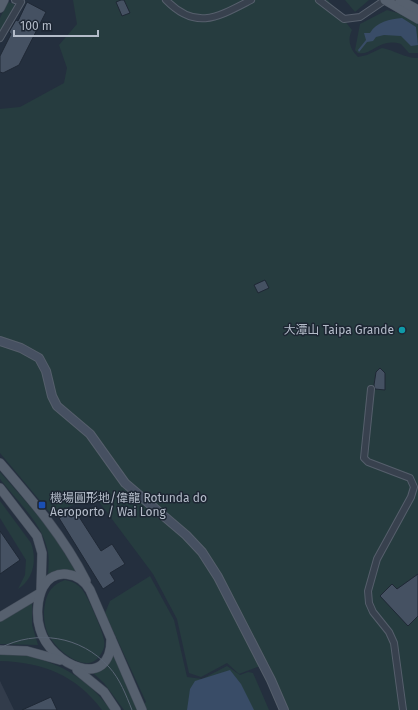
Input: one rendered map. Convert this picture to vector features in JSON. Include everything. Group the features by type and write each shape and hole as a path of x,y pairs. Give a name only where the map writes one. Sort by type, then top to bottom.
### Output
{"main road":[{"path":"0,8 4,0"},
{"path":"385,0 418,19"},
{"path":"400,0 416,6"},
{"path":"0,463 37,507 64,542 76,561 142,710"},
{"path":"0,488 39,540 43,564 38,610 40,630 49,647 67,664 84,674 104,692 116,710"},
{"path":"0,617 40,593 49,580 63,574 78,577 89,588"},
{"path":"0,650 27,651 88,670 96,667 108,655 110,638"}],"street":[{"path":"0,38 20,2 15,0"},
{"path":"166,0 186,15 196,19 205,19 219,16 251,0"},
{"path":"319,0 344,19 360,17 385,0"},
{"path":"0,341 21,348 39,358 46,371 52,396 57,406 86,430 125,483 186,535 202,552 218,577 271,680 284,710"},
{"path":"371,389 364,458 368,462 410,478 414,487 411,497 377,559 368,591 373,612 389,632 394,643 403,710"}],"shaded area":[{"path":"0,681 14,710 0,710"}],"green space":[{"name":"大潭山 Taipa Grande","path":"73,0 328,0 352,30 350,34 350,44 358,57 367,55 382,48 418,58 418,710 289,710 268,663 239,674 227,663 201,677 189,673 177,619 153,574 94,495 52,515 0,453 0,109 20,107 64,83 67,68 59,45 77,24"},
{"path":"345,0 369,0 355,12"},
{"path":"8,2 14,4 15,7 0,32 0,18"},
{"path":"387,10 405,15 418,21 418,53 409,53 401,44 393,42 381,45 368,52 358,53 355,50 360,24"},
{"path":"0,472 49,528 76,572 68,570 48,578 49,563 44,538 34,520 0,479"},
{"path":"0,501 31,543 33,549 34,562 31,574 28,580 18,589 25,575 26,560 0,518"},
{"path":"150,576 174,620 187,677 202,679 227,666 240,675 248,672 253,673 269,710 146,710 144,704 146,702 105,613 110,601"},
{"path":"65,580 75,584 84,592 103,636 103,651 96,660 89,663 73,659 65,654 48,634 44,619 47,596 54,586"},
{"path":"32,603 32,625 38,645 0,644 0,622"},
{"path":"16,653 45,661 69,672 91,688 111,710 102,710 81,688 69,679 57,673 30,664 0,661 0,654"},
{"path":"113,653 138,710 124,710 104,683 93,673"}],"water":[{"path":"402,18 416,27 418,45 411,46 401,36 384,35 376,37 373,41 367,42 359,52 358,50 366,40 364,33 370,33 376,26 384,22"},
{"path":"230,670 241,684 254,710 187,710 190,689 195,681"}],"building":[{"path":"124,0 130,13 122,16 116,2"},
{"path":"27,2 46,12 19,65 3,73 0,72 0,56 11,34 9,32 16,20 18,21"},
{"path":"265,280 269,288 258,293 254,285"},
{"path":"380,368 385,373 385,390 375,389 374,385 376,372"},
{"path":"74,509 101,551 112,544 125,564 110,573 115,581 103,589 59,518"},
{"path":"0,531 20,560 0,574"},
{"path":"418,574 418,616 408,626 380,596 392,584 397,589"},
{"path":"51,697 57,710 22,710"}],"tram line":[{"path":"0,648 14,642 43,637 72,642 85,648 98,657 113,672 122,687 132,710"}],"place":[{"name":"大潭山 Taipa Grande","path":"402,330"},
{"name":"機場圓形地/偉龍 Rotunda do Aeroporto / Wai Long","path":"42,505"}]}
